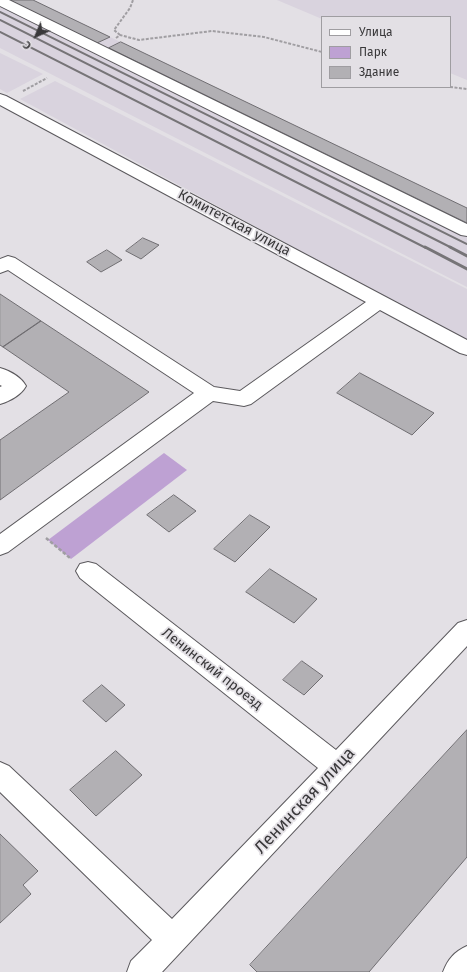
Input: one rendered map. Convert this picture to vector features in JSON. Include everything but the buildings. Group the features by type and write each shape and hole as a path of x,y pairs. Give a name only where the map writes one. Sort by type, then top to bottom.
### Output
{"street":[{"path":"0,1 467,231"},
{"name":"Комитетская улица","path":"0,99 467,348"},
{"path":"0,267 8,262 209,392 244,399 380,301"},
{"path":"0,375 16,386 0,397"},
{"path":"0,546 209,392"},
{"name":"Ленинский проезд","path":"80,565 337,767"},
{"name":"Ленинская улица","path":"142,972 467,630"},
{"path":"0,774 173,940"},
{"path":"458,972 467,961"}],"path":[{"path":"133,0 130,8 114,30 120,35 139,40 212,31 264,37 321,52"},
{"path":"96,48 120,35"},
{"path":"34,85 47,78"},
{"path":"451,87 467,89"},
{"path":"29,525 80,565"}],"shaded area":[{"path":"0,0 33,0 467,208 467,287 0,48"},
{"path":"277,0 467,0 467,80 451,73 451,16 321,16 321,19"},
{"path":"0,53 43,74 7,93 0,89"},
{"path":"55,81 467,289 467,341 20,99"}],"green space":[{"path":"164,453 187,470 71,559 48,540"}],"railway":[{"path":"0,12 467,244"},
{"path":"0,20 452,248"},
{"path":"0,32 426,248"},
{"path":"425,247 467,269"},
{"path":"450,247 467,256"}]}
